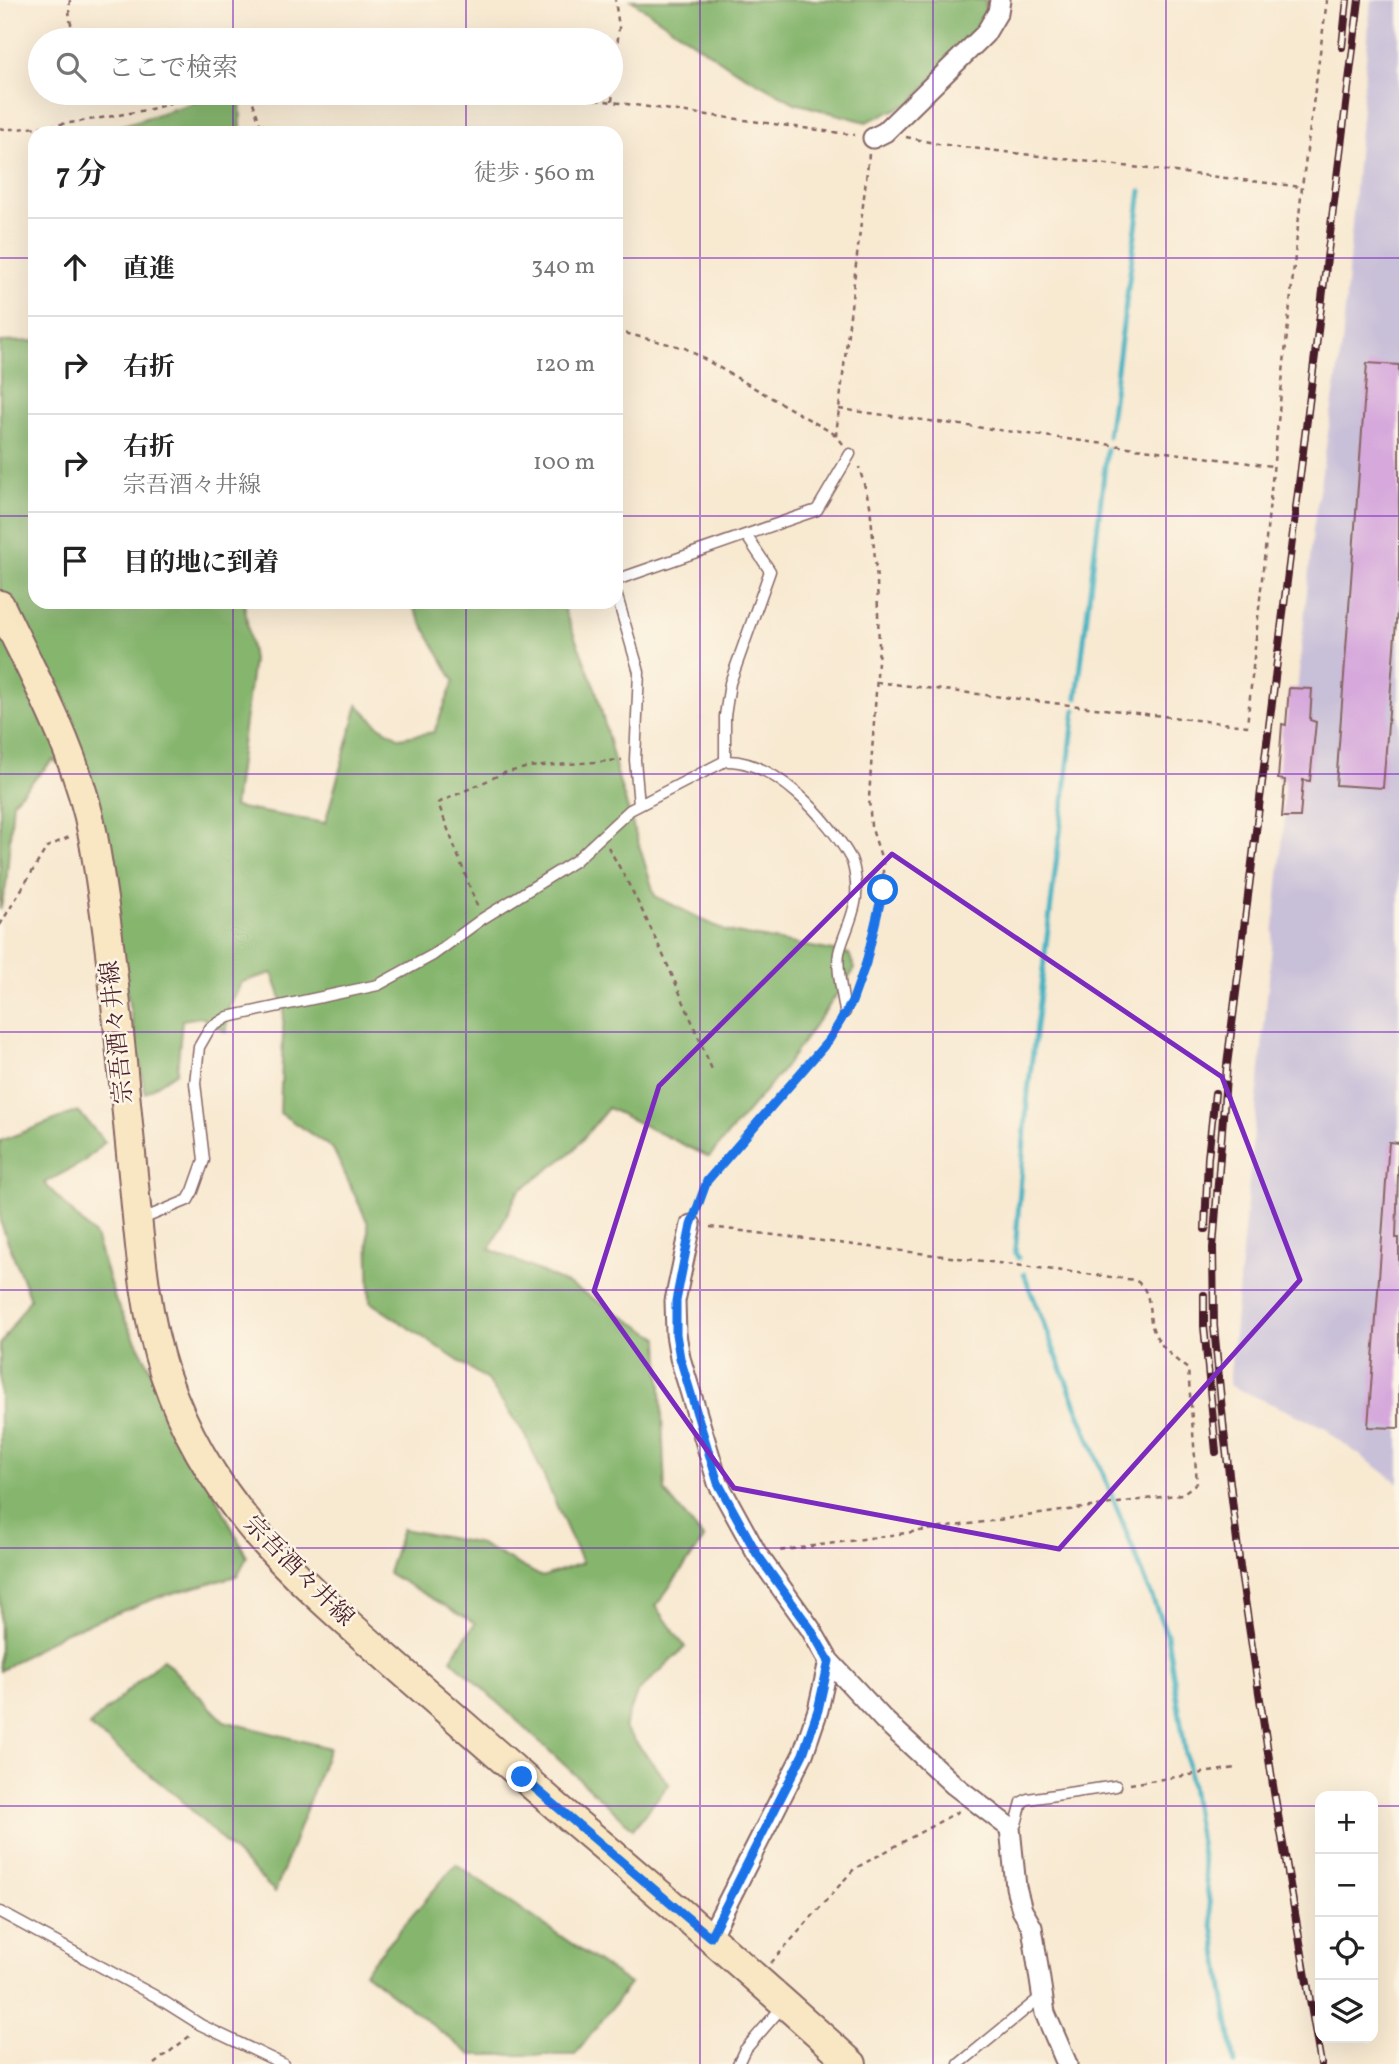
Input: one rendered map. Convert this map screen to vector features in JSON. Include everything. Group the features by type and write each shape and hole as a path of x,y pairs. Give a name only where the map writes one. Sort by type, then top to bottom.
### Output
{"main road":[{"name":"宗吾酒々井線","path":"0,605 70,754 90,826 109,954 138,1220 155,1340 183,1419 208,1468 234,1506 277,1558 315,1595 757,1978 852,2064"}],"street":[{"path":"879,135 985,34 998,12 1000,0"},
{"path":"691,1225 676,1301 676,1334 680,1358 718,1483 757,1554 810,1628 829,1661 883,1719 976,1802 1010,1828 1016,1887 1022,1910 1032,1927 1045,2013 1068,2064"},
{"path":"710,1937 803,1754 818,1710 829,1661"}],"lane":[{"path":"623,578 817,510 850,454"},
{"path":"725,761 725,716 730,683 770,571 746,535"},
{"path":"621,609 639,673 635,760 639,805"},
{"path":"138,1220 188,1200 193,1191 204,1160 195,1083 199,1046 210,1028 228,1017 378,985 433,955 482,919 575,861 630,810 725,761 737,760 795,789 826,824 852,862 856,897 838,957 845,1012"},
{"path":"1010,1828 1016,1824 1022,1802 1028,1799 1116,1786"},
{"path":"0,1912 155,1996 201,2025 282,2064"},
{"path":"959,2064 1042,1996"},
{"path":"738,2064 744,2051 785,2004"}],"path":[{"path":"70,0 68,17 71,28"},
{"path":"615,0 619,28"},
{"path":"876,682 1247,726 1302,187 1326,0"},
{"path":"623,102 938,144 1302,187"},
{"path":"48,126 163,105"},
{"path":"254,105 261,126"},
{"path":"0,128 5,131 28,129"},
{"path":"836,435 879,135"},
{"path":"623,333 685,348 836,435 860,469 870,505 877,580 879,646 869,798 871,825 883,863 883,890 866,963 852,1002 829,1040 707,1181 691,1225 1135,1280 1142,1284 1148,1294 1152,1327 1169,1355 1188,1368 1197,1483 1182,1493 757,1554"},
{"path":"839,409 1272,466"},
{"path":"482,919 439,803 504,773 529,767 635,760"},
{"path":"0,925 47,847 90,826"},
{"path":"602,835 631,885 713,1072"},
{"path":"1116,1786 1235,1768"},
{"path":"757,1978 854,1869 976,1802"},
{"path":"154,2064 201,2025"}],"highlighted area":[{"path":"892,854 1222,1077 1300,1280 1059,1549 734,1488 594,1291 659,1086"}],"shaded area":[{"path":"1371,0 1399,0 1399,1483 1333,1436 1326,1428 1229,1385 1313,529 1342,344"}],"green space":[{"path":"631,0 986,0 984,21 911,103 866,122 795,103 733,69"},
{"path":"186,105 240,105 241,126 121,126"},
{"path":"28,341 28,609 245,609 253,660 234,807 325,823 358,705 379,726 400,738 434,732 454,681 414,609 564,609 596,690 620,784 655,896 725,931 849,954 855,969 782,1071 709,1157 608,1108 572,1152 518,1192 490,1249 572,1286 659,1338 665,1492 704,1539 656,1606 685,1647 637,1693 624,1727 669,1784 633,1829 451,1659 475,1623 388,1573 402,1529 480,1544 542,1577 582,1563 526,1436 487,1380 370,1302 368,1223 333,1149 280,1113 284,1007 272,973 242,982 229,1006 226,1032 201,1017 182,1020 177,1072 145,1093 109,893 95,789 53,760 13,801 6,886 0,910 0,342"},
{"path":"78,1111 105,1142 82,1163 44,1183 95,1236 116,1302 247,1557 237,1576 162,1596 61,1634 0,1671 0,1345 30,1299 0,1221 0,1141"},
{"path":"163,1659 224,1721 329,1748 275,1892 178,1797 89,1726"},
{"path":"456,1864 630,1984 575,2055 471,2055 364,1972"}],"building":[{"path":"1367,363 1399,365 1399,584 1383,788 1336,785"},
{"path":"1289,688 1312,689 1310,720 1316,722 1310,781 1303,780 1300,817 1282,817 1285,780 1278,779 1282,724 1286,725"},
{"path":"1389,1142 1399,1143 1396,1238 1399,1238 1399,1428 1368,1427"}],"waterway":[{"path":"1108,436 1141,191"},
{"path":"1077,698 1107,449"},
{"path":"1018,1258 1015,1252 1028,1091 1075,710"},
{"path":"1024,1274 1167,1635 1235,2064"}],"railway":[{"path":"1342,47 1347,0"},
{"path":"1321,2064 1274,1792 1240,1567 1214,1326 1213,1248 1227,1065 1359,0"},
{"path":"1205,1229 1208,1158 1215,1093"},
{"path":"1204,1295 1204,1326 1216,1452"}],"route":[{"path":"522,1777 710,1937 803,1754 818,1710 829,1661 810,1628 757,1554 718,1483 680,1358 676,1334 676,1301 691,1225 707,1181 829,1040 852,1002 866,963 883,890"}]}
